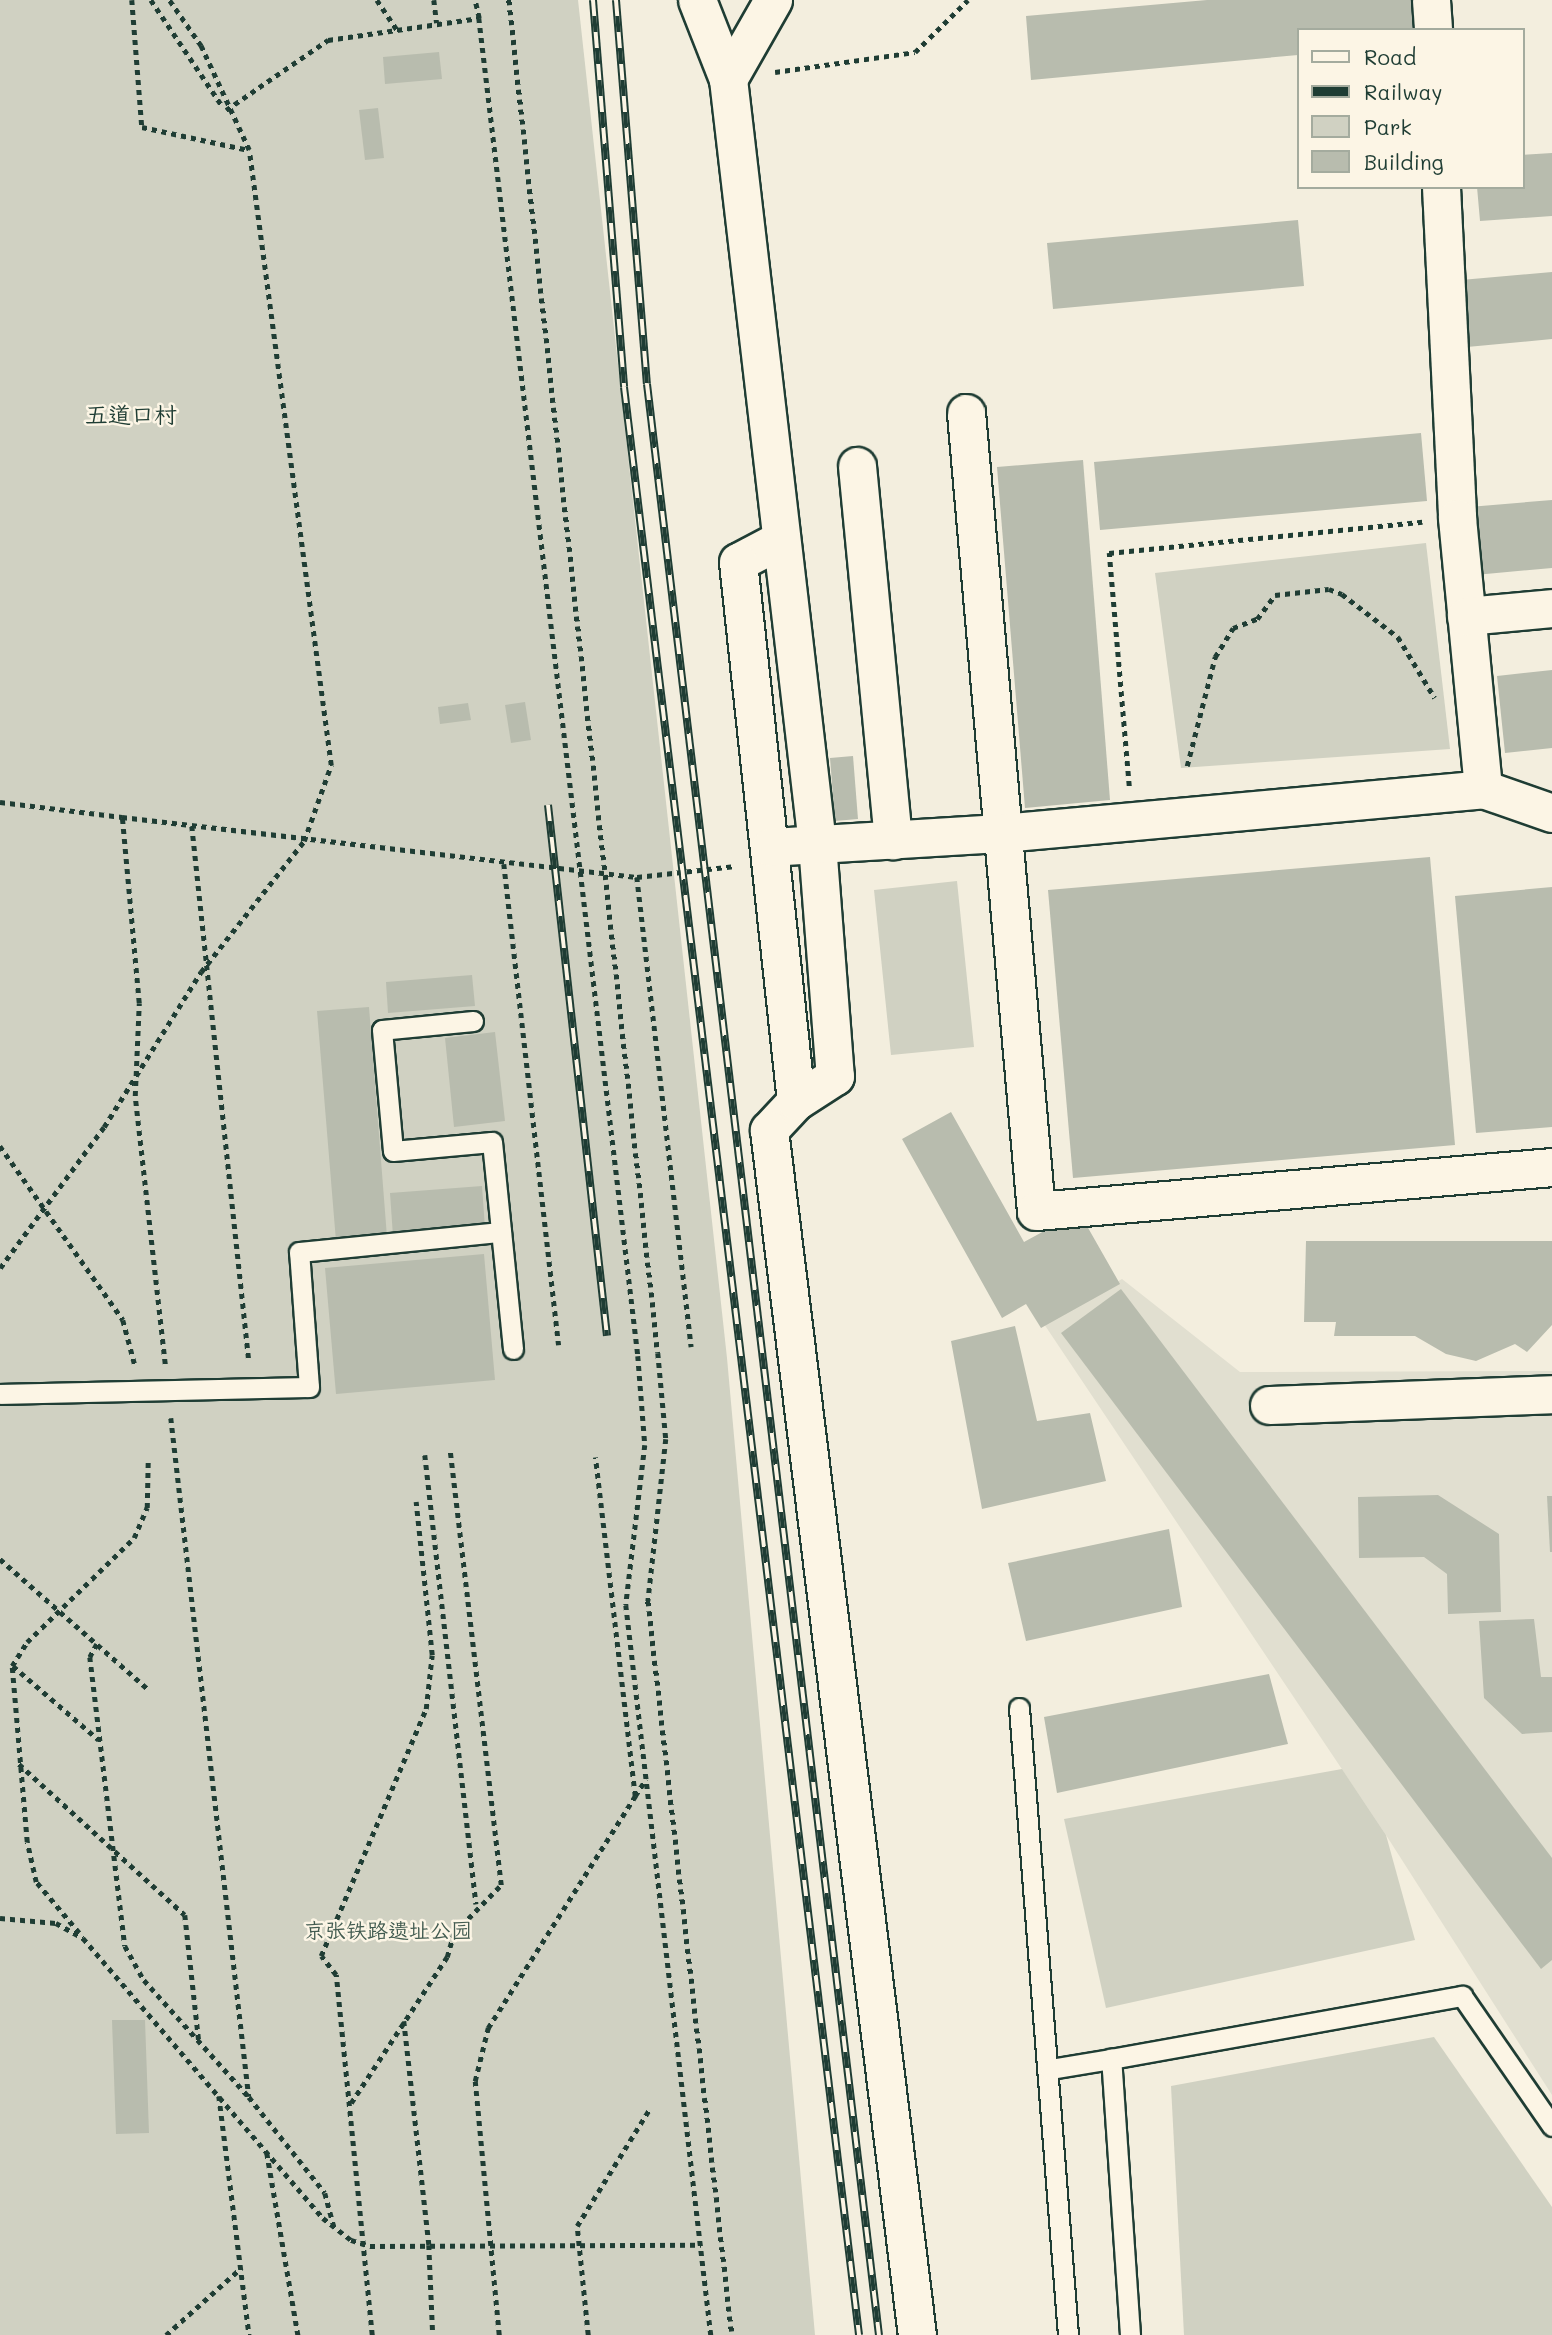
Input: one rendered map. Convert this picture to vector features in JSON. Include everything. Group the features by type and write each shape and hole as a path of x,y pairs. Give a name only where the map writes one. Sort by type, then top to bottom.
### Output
{"street":[{"path":"697,0 727,79 778,541 817,844 835,1076 796,1101 769,1130 917,2335"},
{"path":"727,79 773,0"},
{"path":"1431,0 1433,28"},
{"path":"1441,189 1457,518 1483,789"},
{"path":"966,414 1036,1211 1552,1167"},
{"path":"857,466 893,840"},
{"path":"778,541 738,562 796,1101"},
{"path":"1466,616 1552,608"},
{"path":"769,847 1002,833 1483,789 1552,813"},
{"path":"1269,1405 1552,1394"}],"lane":[{"path":"472,1021 382,1030 393,1151 492,1142 513,1349"},
{"path":"0,1394 309,1387 299,1252 501,1232"},
{"path":"1019,1708 1050,2069 1068,2335"},
{"path":"1050,2069 1462,1996 1552,2126"},
{"path":"1111,2059 1130,2335"}],"path":[{"path":"132,0 142,127 249,150"},
{"path":"0,1268 104,1127 140,1061 304,841 331,765 249,150 226,110 151,0"},
{"path":"169,0 201,46 226,110"},
{"path":"377,0 397,30"},
{"path":"434,0 437,24"},
{"path":"475,0 580,872 645,1445 626,1605 711,2335"},
{"path":"509,0 666,1440 648,1601 732,2335"},
{"path":"727,79 915,52 968,0"},
{"path":"226,110 328,40 479,18"},
{"path":"1133,822 1109,553 1457,518"},
{"path":"1187,766 1214,657 1233,628 1257,619 1275,595 1329,589 1342,594 1398,637 1438,706"},
{"path":"0,802 304,841 606,875 637,877 740,866 741,879"},
{"path":"122,817 139,989 135,1052 140,1061 135,1096 249,2097"},
{"path":"192,826 250,1361"},
{"path":"504,864 559,1345"},
{"path":"637,877 691,1347"},
{"path":"0,1146 123,1320 136,1366"},
{"path":"350,2104 476,1905 501,1885 450,1450"},
{"path":"425,1455 476,1905"},
{"path":"595,1457 635,1796"},
{"path":"148,1461 147,1508 134,1538 58,1610 12,1665 18,1763 36,1882 334,2227 365,2244 701,2245"},
{"path":"372,2335 336,1975 321,1956 426,1709 432,1654 415,1502"},
{"path":"0,1559 147,1688"},
{"path":"97,1644 90,1657 125,1946 144,1980 249,2097 325,2193 334,2227"},
{"path":"12,1665 100,1740"},
{"path":"18,1763 185,1915 199,2042"},
{"path":"499,2335 475,2081 488,2028 646,1778"},
{"path":"0,1918 56,1923 83,1938"},
{"path":"404,2020 429,2245 433,2335"},
{"path":"197,2069 220,2097 249,2335"},
{"path":"588,2335 576,2244 577,2227 649,2110"},
{"path":"267,2151 298,2335"},
{"path":"170,2334 241,2268"}],"shaded area":[{"path":"1122,1279 1240,1372 1552,1371 1552,2095 1386,1835 1044,1324"}],"green space":[{"name":"京张铁路遗址公园","path":"0,0 578,0 727,1358 815,2335 0,2335"},
{"path":"1426,543 1450,749 1181,768 1155,573"},
{"path":"957,881 974,1047 891,1055 874,890"},
{"path":"1342,1769 1386,1835 1415,1940 1106,2008 1064,1819"},
{"path":"1434,2037 1552,2207 1552,2335 1184,2335 1171,2086"}],"building":[{"path":"1207,0 1427,0 1429,28 1296,28 1296,55 1031,80 1026,16"},
{"path":"439,52 442,79 385,84 383,57"},
{"path":"378,108 384,158 365,160 359,110"},
{"path":"1552,153 1552,216 1480,221 1477,189 1524,189 1524,155"},
{"path":"1298,220 1304,286 1053,309 1047,243"},
{"path":"1552,272 1552,339 1467,347 1461,280"},
{"path":"1421,433 1427,501 1100,530 1094,462"},
{"path":"1083,460 1110,800 1025,808 997,467"},
{"path":"1552,500 1552,568 1475,575 1469,507"},
{"path":"1552,670 1552,748 1505,753 1497,676"},
{"path":"525,702 531,740 511,743 505,705"},
{"path":"468,703 471,720 440,724 438,707"},
{"path":"853,756 858,819 835,821 830,758"},
{"path":"1430,857 1455,1145 1073,1178 1048,890"},
{"path":"1552,887 1552,1127 1476,1133 1455,896"},
{"path":"472,975 475,1006 388,1013 386,982"},
{"path":"369,1007 387,1237 336,1241 317,1011"},
{"path":"495,1032 505,1121 454,1127 445,1038"},
{"path":"951,1112 1024,1242 1079,1212 1120,1284 1041,1328 1026,1304 1002,1318 902,1139"},
{"path":"482,1186 485,1228 393,1236 390,1193"},
{"path":"1306,1241 1552,1241 1552,1325 1527,1352 1515,1344 1476,1361 1446,1354 1415,1336 1334,1336 1336,1322 1304,1322"},
{"path":"484,1254 495,1380 336,1394 325,1268"},
{"path":"1121,1289 1552,1858 1552,1960 1541,1969 1061,1333"},
{"path":"1015,1326 1037,1421 1090,1413 1106,1481 982,1509 951,1341"},
{"path":"1438,1495 1499,1534 1501,1612 1448,1614 1447,1574 1424,1557 1359,1558 1358,1497"},
{"path":"1547,1496 1552,1496 1552,1552 1550,1552"},
{"path":"1169,1529 1182,1607 1026,1641 1008,1563"},
{"path":"1534,1619 1541,1677 1552,1677 1552,1732 1522,1734 1484,1698 1479,1621"},
{"path":"1269,1674 1288,1744 1057,1793 1044,1717"},
{"path":"112,2020 145,2020 149,2133 116,2134"}],"railway":[{"path":"593,0 624,387 859,2335"},
{"path":"616,0 647,384 879,2335"},
{"path":"548,805 607,1336"}],"district":[{"name":"五道口村","path":"131,414"}]}
